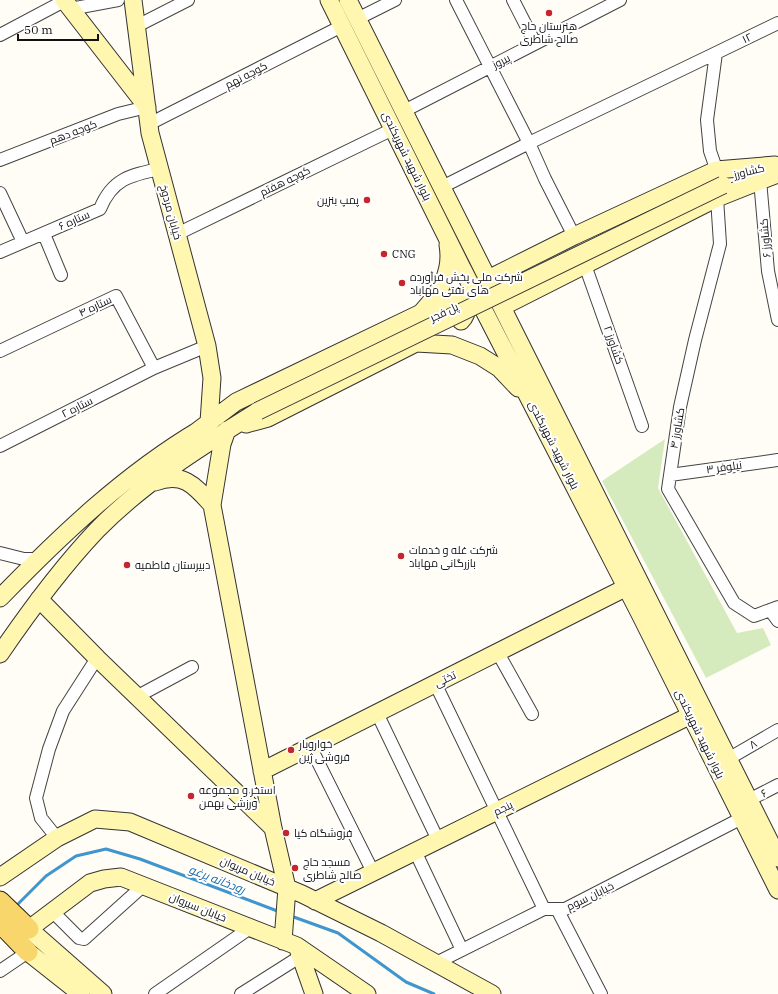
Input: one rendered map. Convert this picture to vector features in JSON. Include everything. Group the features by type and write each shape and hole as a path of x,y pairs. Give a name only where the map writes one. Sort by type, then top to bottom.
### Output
{"main road":[{"name":"خیابان مردوخ","path":"133,0 148,116 160,169 207,346 212,378 209,422"},
{"name":"بلوار شهید شهریکندی","path":"329,0 350,22 404,111 778,858"},
{"name":"بلوار شهید شهریکندی","path":"348,0 350,22 394,129 447,237 627,587 778,890"},
{"path":"66,3 148,116"},
{"name":"کشاورز","path":"719,183 773,171"},
{"path":"488,278 574,236 719,183"},
{"path":"502,307 585,265 719,183"},
{"name":"پل فجر","path":"256,406 719,183"},
{"path":"421,313 434,299 449,267 450,253 447,237"},
{"path":"0,598 38,559 89,512 138,472 192,435 236,402 455,298 462,300 468,310 465,317 459,322 268,418 227,430"},
{"path":"416,343 452,345 480,356 499,368 515,383 538,414"},
{"path":"0,654 39,599 67,563 98,529 149,484 227,430 256,406"},
{"path":"192,435 215,421 256,406"},
{"path":"227,430 222,444 212,505 273,828 287,888 294,948 314,994"},
{"path":"149,484 164,478 177,478 189,482 212,505"},
{"name":"تختی","path":"262,770 627,587"},
{"path":"39,599 97,658 273,828"},
{"name":"پنجم","path":"315,900 691,715"},
{"name":"خیابان مریوان","path":"0,876 57,838 95,819 130,822 315,900 492,994"},
{"name":"خیابان سیروان","path":"29,929 90,883 104,879 121,877 250,928 294,948 367,994"},
{"path":"0,901 29,929 103,994"},
{"path":"0,923 28,952 80,994"}],"street":[{"path":"0,35 66,3 118,0"},
{"path":"137,26 188,0"},
{"name":"کوچه نهم","path":"148,116 395,0"},
{"path":"456,0 530,143 545,179 574,236"},
{"path":"513,0 536,43"},
{"name":"پیروز","path":"404,111 620,0"},
{"name":"۱۲","path":"442,187 778,23"},
{"name":"کشاورز ۴","path":"716,53 707,120 710,150 719,183 720,244 680,407 668,489 734,603 754,616 774,609"},
{"name":"کوچه دهم","path":"0,160 118,114 148,116"},
{"name":"کوچه هفتم","path":"177,234 394,129"},
{"name":"ستاره ۶","path":"0,252 100,209 115,183 130,177 160,169"},
{"name":"کشاورز ۶","path":"773,171 773,270 778,320"},
{"path":"0,193 23,242"},
{"path":"44,234 61,275"},
{"name":"کشاورز ۲","path":"585,265 642,426"},
{"name":"ستاره ۴","path":"0,351 116,296 154,368"},
{"name":"ستاره ۲","path":"0,446 154,368 207,346"},
{"name":"نیلوفر ۳","path":"670,475 778,460"},
{"path":"0,553 24,559 38,559"},
{"path":"774,609 778,621"},
{"path":"498,653 532,714"},
{"path":"57,838 41,818 36,798 49,750 63,712 97,658"},
{"path":"138,696 192,667"},
{"path":"435,683 544,909"},
{"path":"377,713 438,840"},
{"name":"۸","path":"728,759 778,730"},
{"path":"310,746 373,872"},
{"name":"۶","path":"749,800 778,785"},
{"name":"خیابان سوم","path":"436,963 544,909 564,909 742,818"},
{"path":"415,851 462,950"},
{"path":"52,912 79,938 84,939 144,885"},
{"path":"557,909 601,994"},
{"path":"155,994 250,928"},
{"path":"241,994 294,948"},
{"path":"0,972 28,952"}],"green space":[{"path":"665,439 658,488 737,633 763,628 771,645 706,678 602,481"}],"waterway":[{"name":"رودخانه یرغو","path":"16,906 46,876 76,856 106,849 140,859 280,912"},
{"name":"رودخانه یرغو","path":"291,916 338,933 406,982 434,994"}],"place":[{"name":"هنرستان حاج صالح شاطری","path":"549,13"},
{"name":"پمپ بنزین","path":"367,200"},
{"name":"CNG","path":"384,254"},
{"name":"شرکت ملی پخش فرآورده های نفتی مهاباد","path":"402,283"},
{"name":"شرکت غله و خدمات بازرگانی مهاباد","path":"401,556"},
{"name":"دبیرستان فاطمیه","path":"127,565"},
{"name":"خواروبار فروشی ژین","path":"291,750"},
{"name":"استخر و مجموعه ورزشی بهمن","path":"191,796"},
{"name":"فروشگاه کیا","path":"286,833"},
{"name":"مسجد حاج صالح شاطری","path":"295,868"}]}
